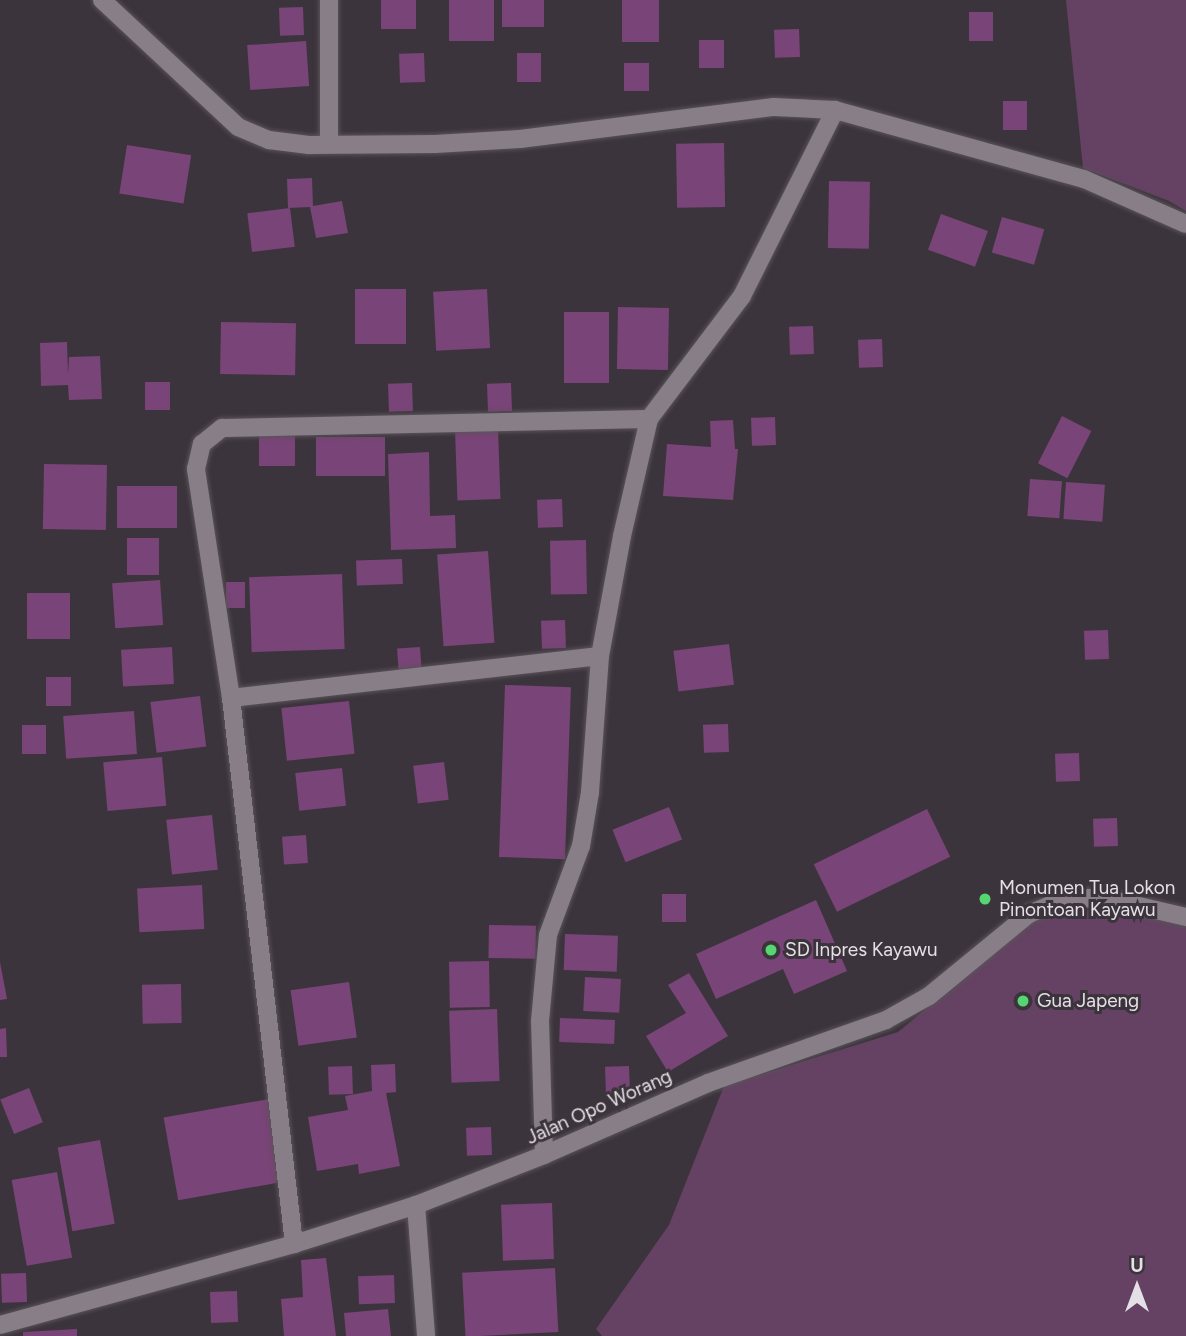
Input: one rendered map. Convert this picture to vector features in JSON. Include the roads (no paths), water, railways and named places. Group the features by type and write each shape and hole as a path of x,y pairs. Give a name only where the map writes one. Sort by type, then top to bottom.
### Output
{"street":[{"path":"102,0 238,127 269,140 309,145 329,142 435,144 496,141 774,107 835,110 1084,180 1186,224"},
{"path":"329,0 329,142"},
{"path":"544,1155 540,1021 548,934 581,846 590,792 600,656 622,536 649,419 742,296 835,110"},
{"path":"294,1244 231,698 196,468 202,444 222,428 649,419"},
{"path":"231,698 600,656"},
{"name":"Jalan Opo Worang","path":"0,1325 294,1244 416,1205 544,1155 708,1083 906,1010 929,996 1028,914 1057,902 1090,898 1114,900 1186,917"},
{"path":"416,1205 426,1336"}],"place":[{"name":"Monumen Tua Lokon Pinontoan Kayawu","path":"985,899"},
{"name":"SD Inpres Kayawu","path":"771,950"},
{"name":"Gua Japeng","path":"1023,1001"}]}
